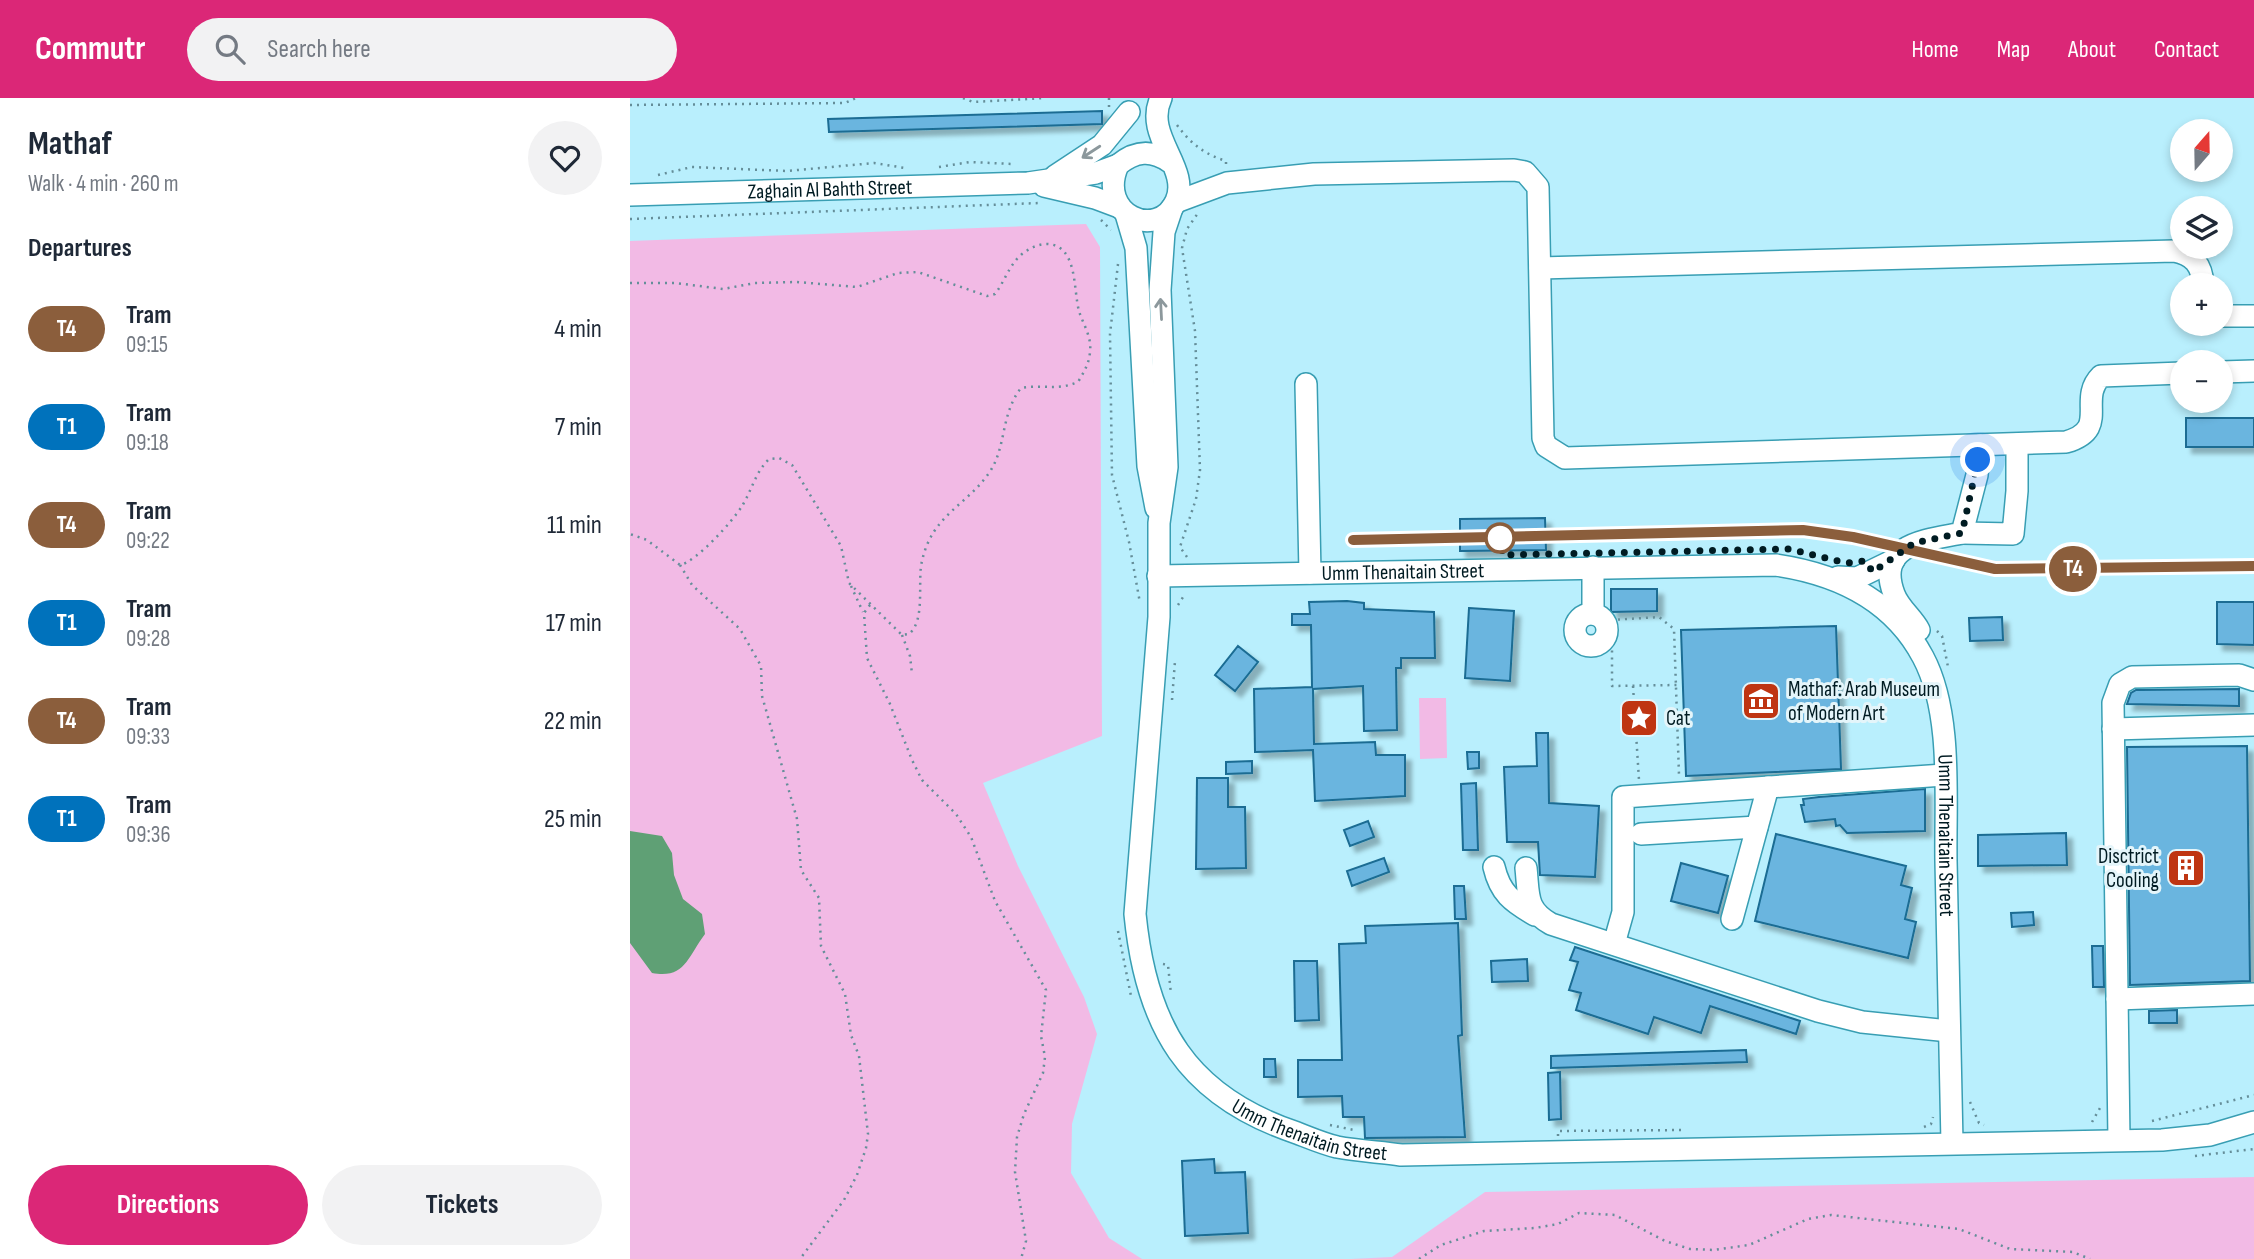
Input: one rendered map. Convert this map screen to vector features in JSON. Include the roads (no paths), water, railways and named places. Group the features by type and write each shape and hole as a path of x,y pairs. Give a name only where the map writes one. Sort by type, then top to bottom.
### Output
{"street":[{"path":"1161,98 1157,125 1179,181 1174,205"},
{"path":"1120,107 1121,162 1111,187 1123,211 1150,220 1174,205 1227,183 1314,174 1506,170 1525,172 1538,187 1543,438 1546,446 1565,458 2066,442 2081,438 2090,429 2093,388 2101,376 2170,373"},
{"path":"1031,176 1102,145 1120,107"},
{"path":"1121,162 1147,152 1173,167 1227,183"},
{"name":"Zaghain Al Bahth Street","path":"630,195 1096,173 1121,162"},
{"name":"Zaghain Al Bahth Street","path":"1031,176 1123,211"},
{"name":"Umm Thenaitain Street","path":"1174,205 1162,248 1153,362 1144,406 1167,467 1159,523 1159,617 1135,914 1146,986 1160,1023 1180,1055 1205,1083 1232,1104 1264,1122 1336,1146 1401,1155 2119,1140 2210,1135 2252,1124"},
{"name":"Umm Thenaitain Street","path":"1123,211 1136,248 1153,362 1166,410 1156,435"},
{"path":"1539,268 2174,251 2185,253 2196,261 2203,273"},
{"path":"2233,316 2254,316"},
{"path":"2233,372 2254,371"},
{"path":"1306,384 1310,573"},
{"path":"1144,406 1152,416 1160,416 1166,410"},
{"path":"1923,656 1922,636 1894,595 1891,570 1894,560 1901,549 1914,543 1962,533 2013,534 2017,501 2017,444"},
{"path":"1962,533 1977,475 1980,445"},
{"path":"1831,577 1857,578 1894,560"},
{"name":"Umm Thenaitain Street","path":"1158,576 1776,565 1813,570 1859,589 1885,612 1923,656 1936,690 1945,727 1951,1143"},
{"path":"1593,567 1601,624"},
{"path":"2119,1140 2113,703 2120,684 2132,677 2239,675 2254,680"},
{"path":"2113,729 2254,725"},
{"path":"1614,944 1623,912 1623,797 1944,775"},
{"path":"1732,919 1768,787"},
{"path":"1641,834 1757,827"},
{"path":"1494,867 1497,882 1508,900 1550,924 1818,1011 1862,1022 1949,1031"},
{"path":"1526,868 1529,898 1535,915"},
{"path":"2117,999 2254,994"}],"tram line":[{"path":"1545,532 1803,530 1853,537 1995,569 2254,566"},
{"name":"T4","path":"1353,540 1590,537 1641,531 1803,530 1853,537 1935,558 1995,569 2254,566"},
{"path":"1353,540 1457,539"}],"place":[{"name":"Mathaf: Arab Museum of Modern Art","path":"1761,701"},
{"name":"Cat","path":"1639,718"},
{"name":"Disctrict Cooling","path":"2186,868"}]}
